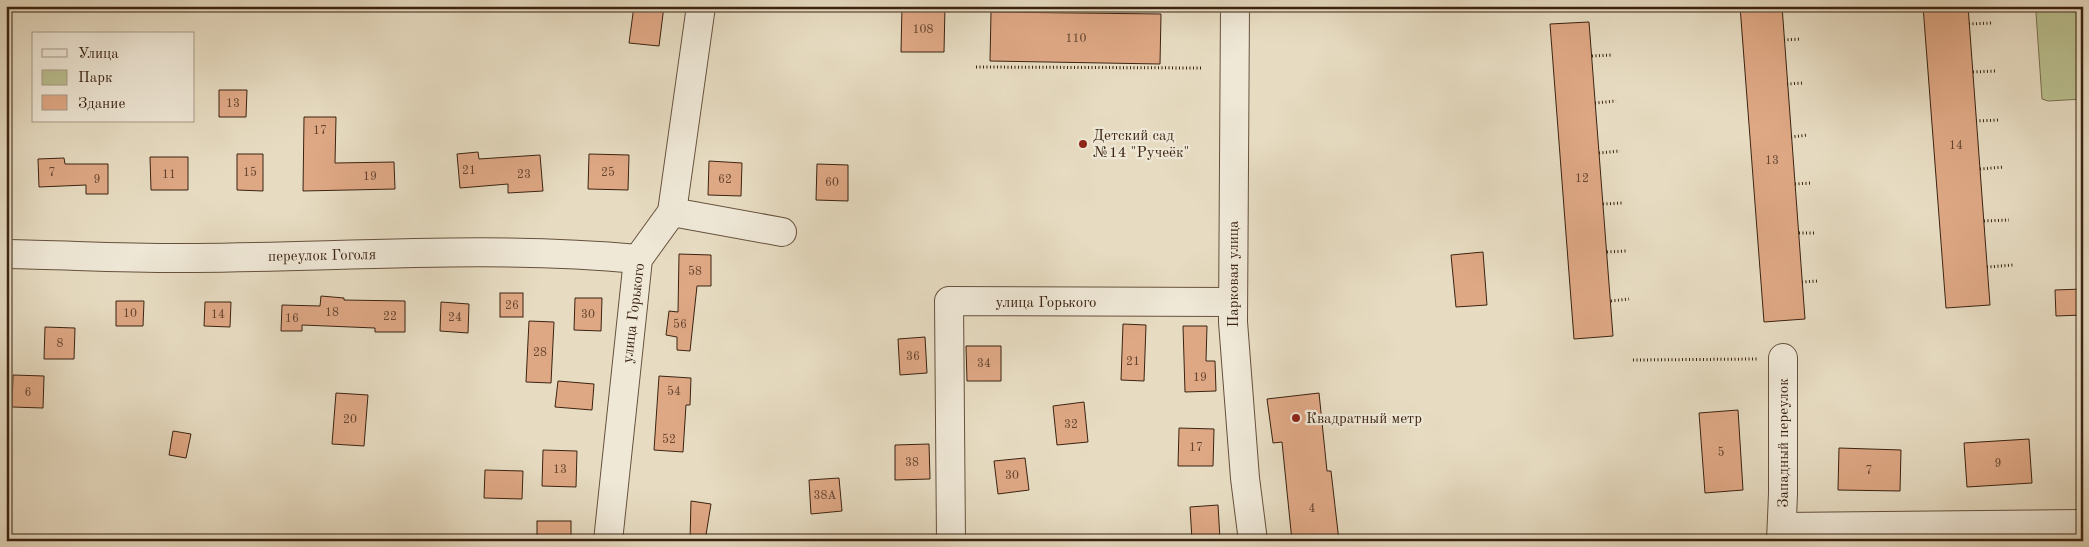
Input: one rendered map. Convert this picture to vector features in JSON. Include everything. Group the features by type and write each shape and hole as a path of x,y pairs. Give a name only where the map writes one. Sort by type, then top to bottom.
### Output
{"street":[{"name":"улица Горького","path":"608,541 638,259 672,212 701,6"},
{"name":"Парковая улица","path":"1235,6 1232,302 1244,478 1253,541"},
{"path":"672,212 782,232"},
{"name":"переулок Гоголя","path":"6,254 194,258 494,252 587,254 638,259"},
{"name":"улица Горького","path":"951,541 949,301 1232,302"},
{"name":"Западный переулок","path":"1783,358 1781,534 2083,524"}],"path":[{"path":"1969,24 1992,23"},
{"path":"1784,40 1801,39"},
{"path":"1592,56 1613,55"},
{"path":"976,67 1201,68"},
{"path":"1973,72 1996,70"},
{"path":"1787,84 1804,83"},
{"path":"1596,103 1616,101"},
{"path":"1976,121 2000,120"},
{"path":"1791,137 1808,135"},
{"path":"1599,153 1620,151"},
{"path":"1980,169 2004,167"},
{"path":"1795,184 1812,183"},
{"path":"1603,204 1623,203"},
{"path":"1984,221 2009,220"},
{"path":"1798,234 1815,232"},
{"path":"1607,252 1626,251"},
{"path":"1987,267 2012,265"},
{"path":"1802,282 1818,281"},
{"path":"1610,301 1629,299"},
{"path":"1633,360 1783,358"}],"green space":[{"path":"2038,6 2083,6 2083,99 2048,101 2042,99 2036,13"}],"building":[{"path":"634,6 664,6 659,46 629,43"},
{"path":"902,6 945,6 944,52 901,52"},
{"path":"1740,6 1782,6 1805,319 1764,322"},
{"path":"1923,6 1968,6 1990,305 1946,308"},
{"path":"991,12 1161,14 1160,64 990,61"},
{"path":"1589,22 1613,336 1574,339 1550,24"},
{"path":"219,90 247,90 246,117 219,117"},
{"path":"304,117 336,117 335,163 394,162 395,189 303,191"},
{"path":"478,152 479,159 540,155 543,191 508,193 508,184 460,188 457,154"},
{"path":"237,154 263,154 263,191 237,190"},
{"path":"589,154 629,155 628,190 588,189"},
{"path":"150,157 188,157 188,190 151,190"},
{"path":"64,158 65,164 108,164 108,194 86,194 86,185 39,187 38,159"},
{"path":"709,161 742,163 741,196 708,195"},
{"path":"817,164 848,165 848,201 816,200"},
{"path":"1483,252 1487,305 1456,307 1451,255"},
{"path":"679,254 711,255 711,286 697,286 690,351 677,350 677,337 666,335 669,311 678,312"},
{"path":"2083,289 2083,315 2056,316 2055,290"},
{"path":"500,293 523,293 523,317 500,317"},
{"path":"321,296 344,298 344,300 405,301 405,332 375,332 375,328 302,325 302,331 281,331 282,305 320,306"},
{"path":"575,298 602,298 601,331 574,330"},
{"path":"116,301 144,301 143,326 116,326"},
{"path":"205,302 231,302 230,327 204,326"},
{"path":"441,302 469,304 468,333 440,331"},
{"path":"529,321 554,322 551,383 526,382"},
{"path":"1123,324 1146,325 1144,381 1121,380"},
{"path":"1183,326 1207,326 1206,361 1215,361 1216,391 1185,392"},
{"path":"45,327 75,328 74,359 44,359"},
{"path":"925,337 927,373 900,375 898,339"},
{"path":"966,346 1001,346 1001,381 967,381"},
{"path":"13,375 44,376 43,408 12,407"},
{"path":"659,376 691,378 690,405 686,405 683,452 654,450"},
{"path":"558,381 594,384 592,410 555,407"},
{"path":"336,393 368,395 364,446 332,444"},
{"path":"1319,393 1327,471 1331,471 1339,541 1292,541 1282,442 1273,443 1267,399"},
{"path":"1084,402 1088,442 1057,445 1053,406"},
{"path":"1738,410 1743,490 1705,493 1699,413"},
{"path":"1179,428 1214,429 1213,466 1178,466"},
{"path":"173,431 191,434 186,458 169,455"},
{"path":"2029,439 2032,483 1967,487 1964,443"},
{"path":"929,444 930,479 895,480 895,445"},
{"path":"1839,448 1901,450 1900,491 1838,490"},
{"path":"543,450 577,451 576,487 542,486"},
{"path":"1025,458 1029,490 998,494 994,461"},
{"path":"485,470 523,471 522,499 484,498"},
{"path":"839,478 842,511 811,514 809,480"},
{"path":"691,501 711,504 705,541 690,541"},
{"path":"1218,505 1220,539 1192,540 1190,507"},
{"path":"537,521 571,521 571,541 537,541"}],"place":[{"name":"Детский сад №14 \"Ручеёк\"","path":"1083,144"},
{"name":"Квадратный метр","path":"1296,418"}]}
